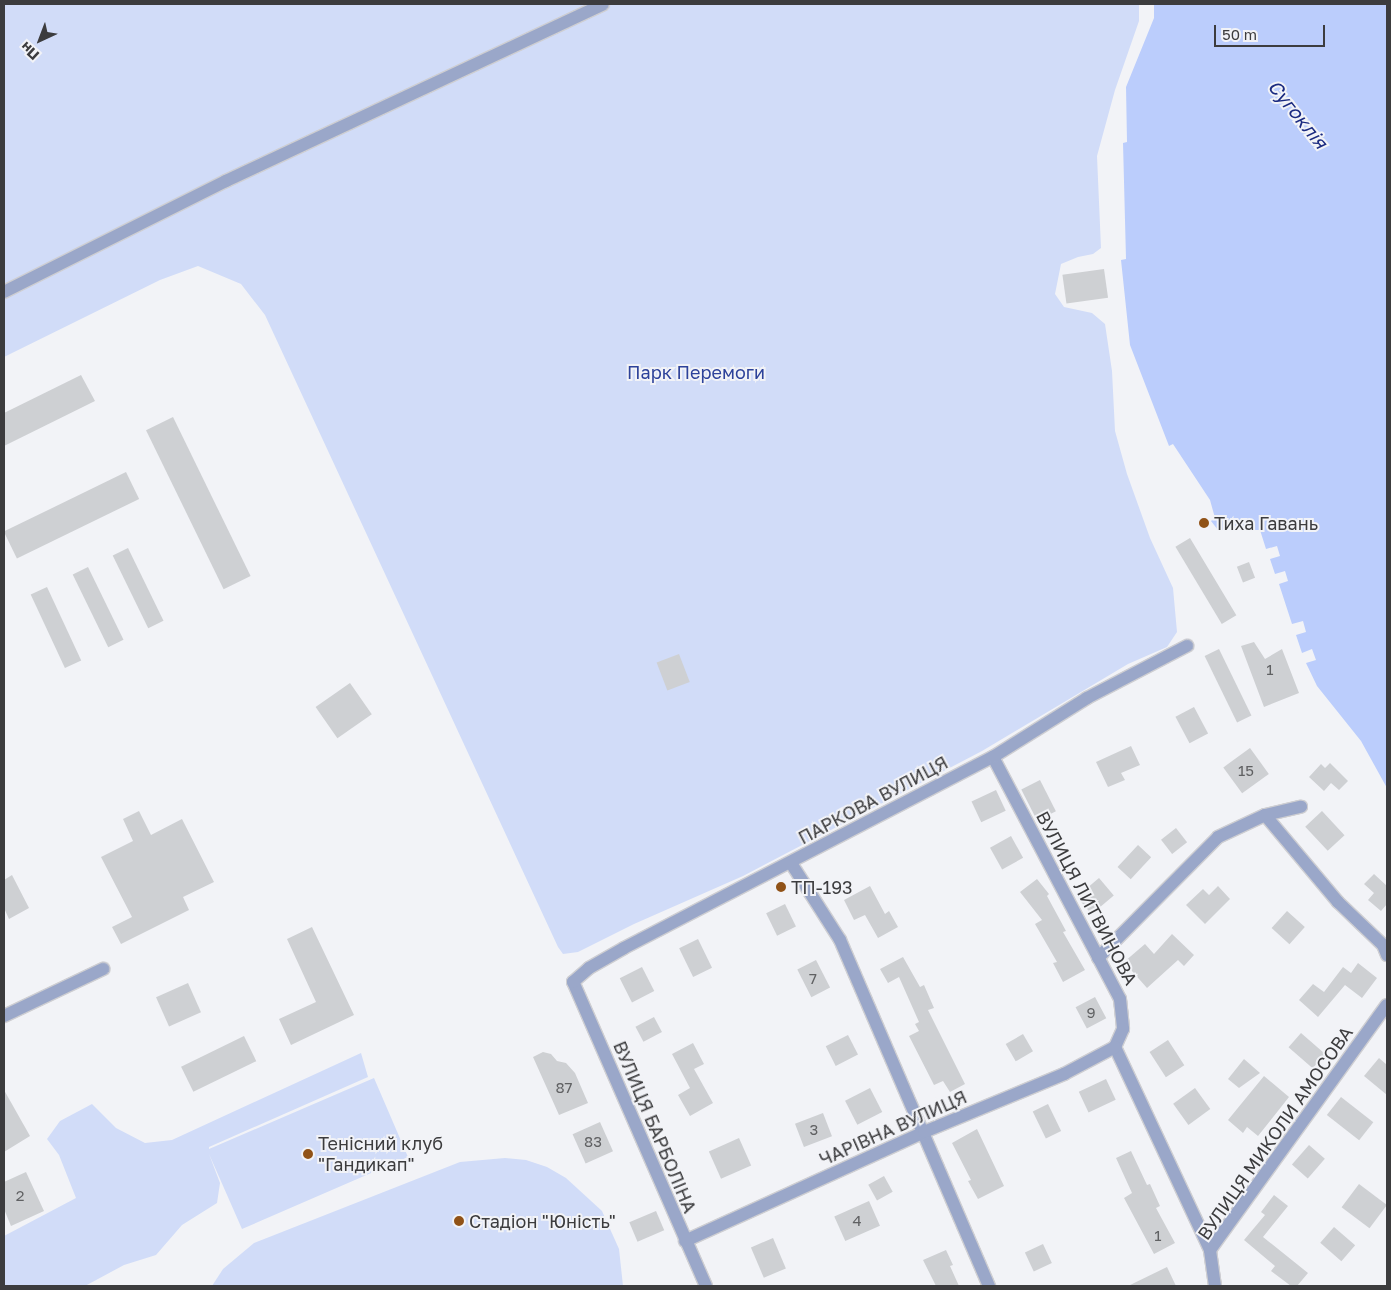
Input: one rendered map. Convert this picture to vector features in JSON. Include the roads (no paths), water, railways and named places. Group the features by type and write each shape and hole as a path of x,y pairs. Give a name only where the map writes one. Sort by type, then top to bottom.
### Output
{"street":[{"path":"4,292 277,156 603,4"},
{"name":"ПАРКОВА ВУЛИЦЯ","path":"573,982 589,968 624,948 993,757 1080,702 1187,646"},
{"name":"ВУЛИЦЯ ЛИТВИНОВА","path":"993,757 1120,999 1123,1029 1115,1046"},
{"path":"1098,958 1218,837 1266,815 1301,807"},
{"path":"1266,815 1338,902 1384,945 1387,955"},
{"path":"791,863 840,940 990,1286"},
{"path":"4,1016 103,969"},
{"name":"ВУЛИЦЯ БАРБОЛІНА","path":"573,982 706,1286"},
{"name":"ВУЛИЦЯ МИКОЛИ АМОСОВА","path":"1216,1286 1210,1250 1387,1005"},
{"path":"1115,1046 1210,1250"},
{"name":"ЧАРІВНА ВУЛИЦЯ","path":"685,1241 924,1132 1064,1074 1115,1046"}],"water":[{"name":"Сугоклія","path":"1154,4 1387,4 1387,788 1361,741 1317,686 1306,663 1316,660 1312,649 1302,653 1296,635 1306,632 1303,621 1292,624 1279,584 1288,581 1285,571 1275,574 1270,559 1280,556 1277,546 1266,549 1260,530 1218,530 1211,521 1215,518 1210,500 1173,444 1169,446 1130,345 1121,260 1126,259 1123,143 1127,142 1126,87 1154,18"}],"place":[{"name":"Тиха Гавань","path":"1204,523"},
{"name":"ТП-193","path":"781,887"},
{"name":"Тенісний клуб \"Гандикап\"","path":"308,1154"},
{"name":"Стадіон \"Юність\"","path":"459,1221"}],"park label":[{"name":"Парк Перемоги","path":"696,372"}]}
